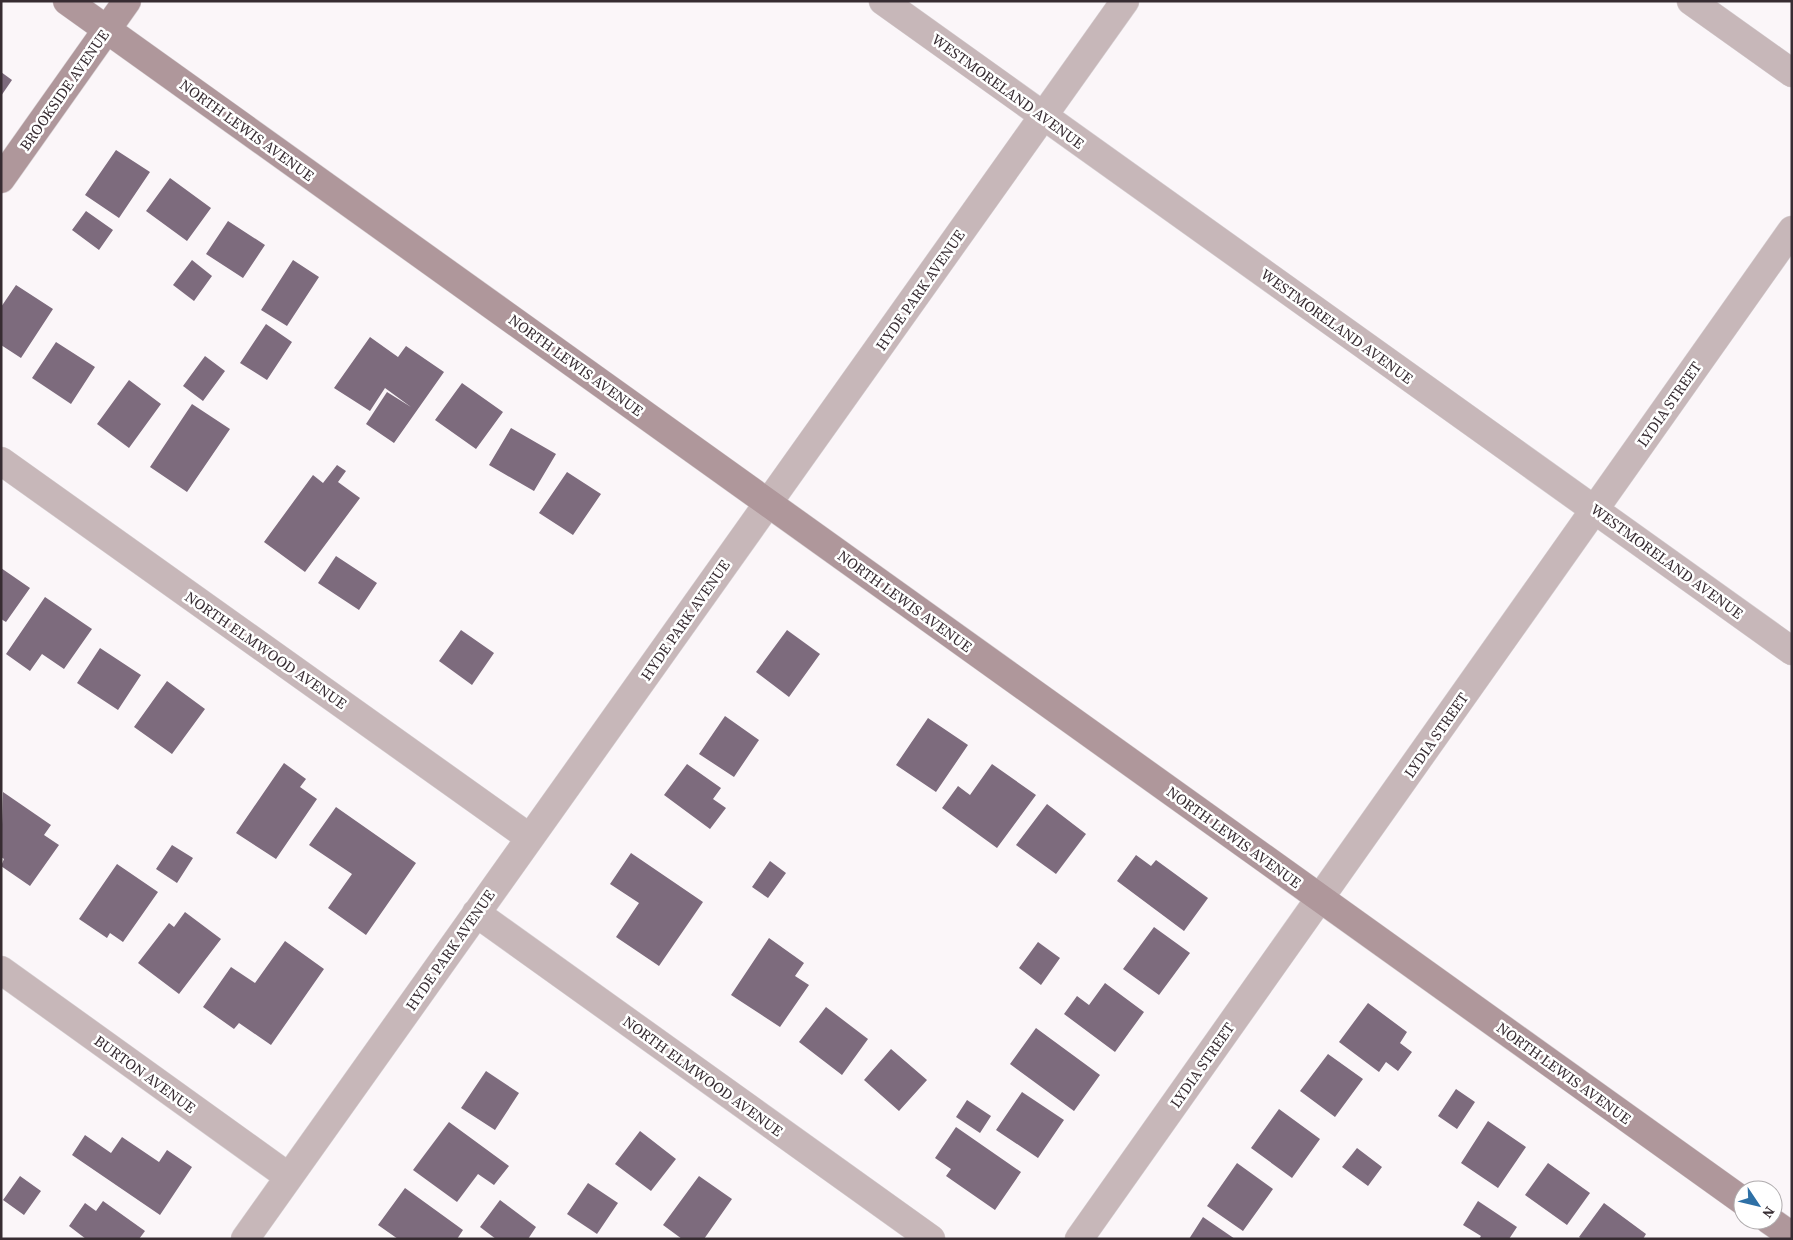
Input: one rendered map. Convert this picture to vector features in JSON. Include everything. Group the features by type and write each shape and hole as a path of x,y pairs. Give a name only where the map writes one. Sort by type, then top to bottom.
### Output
{"main road":[{"name":"NORTH LEWIS AVENUE","path":"67,1 1733,1194"},
{"name":"BROOKSIDE AVENUE","path":"1,179 127,1"}],"street":[{"name":"WESTMORELAND AVENUE","path":"883,1 1792,651"},
{"name":"HYDE PARK AVENUE","path":"245,1239 1125,1"},
{"path":"1691,1 1792,73"},
{"name":"LYDIA STREET","path":"1079,1239 1792,230"},
{"name":"NORTH ELMWOOD AVENUE","path":"1,461 530,838"},
{"name":"NORTH ELMWOOD AVENUE","path":"476,913 931,1239"},
{"name":"BURTON AVENUE","path":"1,970 289,1177"}],"building":[{"path":"1,72 12,80 1,96"},
{"path":"116,150 150,172 119,218 85,195"},
{"path":"170,178 211,208 187,241 146,211"},
{"path":"86,211 113,230 99,250 72,230"},
{"path":"228,221 265,245 243,278 206,254"},
{"path":"192,260 212,276 194,301 173,285"},
{"path":"293,260 319,277 287,326 261,310"},
{"path":"16,285 53,309 21,358 1,345 1,307"},
{"path":"266,324 292,342 267,380 240,363"},
{"path":"370,337 398,357 406,346 444,372 394,443 366,424 387,392 411,407 385,388 370,411 334,388"},
{"path":"56,342 95,367 71,404 32,378"},
{"path":"205,356 225,371 203,401 183,386"},
{"path":"129,380 161,404 129,448 97,424"},
{"path":"462,383 503,412 476,449 435,420"},
{"path":"192,404 230,429 187,492 150,467"},
{"path":"511,428 556,454 534,491 489,465"},
{"path":"337,465 346,471 338,482 360,498 305,572 264,542 313,475 323,483"},
{"path":"567,472 601,494 573,535 539,513"},
{"path":"336,556 377,583 359,610 318,583"},
{"path":"1,568 30,588 6,622 1,619"},
{"path":"45,597 92,629 64,669 42,654 30,671 6,654"},
{"path":"461,630 494,653 472,685 439,661"},
{"path":"787,630 820,654 789,697 756,672"},
{"path":"100,648 141,675 118,710 77,683"},
{"path":"167,681 205,709 172,754 134,727"},
{"path":"725,716 759,740 734,777 699,754"},
{"path":"928,718 968,745 936,792 896,765"},
{"path":"284,763 306,779 300,787 317,799 276,859 236,833"},
{"path":"687,764 721,788 713,799 726,808 710,829 664,795"},
{"path":"992,764 1036,795 997,848 942,808 958,786 970,795"},
{"path":"3,792 51,825 44,835 59,845 30,886 1,866 4,859 1,857"},
{"path":"1047,804 1086,834 1056,874 1016,845"},
{"path":"336,807 416,863 366,935 328,908 352,874 309,845"},
{"path":"172,845 193,858 177,883 156,869"},
{"path":"631,853 703,902 659,966 616,937 639,903 610,884"},
{"path":"1136,855 1151,866 1156,860 1208,898 1184,931 1117,881"},
{"path":"770,861 786,873 768,898 752,887"},
{"path":"117,864 158,892 123,942 110,933 107,938 79,919"},
{"path":"185,912 221,939 179,994 138,963 169,923 174,927"},
{"path":"1154,927 1190,953 1159,995 1123,969"},
{"path":"769,938 804,963 795,976 809,985 780,1027 731,995"},
{"path":"285,941 324,969 271,1045 239,1023 234,1029 203,1007 231,967 255,983"},
{"path":"1038,942 1060,958 1041,985 1019,968"},
{"path":"1105,983 1144,1012 1115,1052 1064,1014 1077,996 1089,1005"},
{"path":"1368,1003 1407,1032 1400,1043 1412,1052 1398,1071 1386,1062 1379,1072 1339,1042"},
{"path":"826,1007 868,1039 842,1075 799,1042"},
{"path":"1036,1028 1100,1075 1074,1111 1010,1064"},
{"path":"891,1049 927,1080 899,1111 864,1080"},
{"path":"1328,1054 1363,1079 1335,1117 1300,1091"},
{"path":"486,1071 519,1093 495,1130 461,1108"},
{"path":"1456,1089 1475,1102 1457,1129 1438,1116"},
{"path":"1022,1092 1064,1120 1038,1158 996,1130"},
{"path":"967,1100 991,1116 980,1133 956,1117"},
{"path":"1279,1109 1320,1139 1292,1178 1251,1148"},
{"path":"1488,1121 1526,1147 1498,1188 1461,1163"},
{"path":"449,1122 509,1166 494,1185 478,1174 457,1202 413,1170"},
{"path":"956,1127 1021,1172 995,1210 946,1176 951,1169 935,1158"},
{"path":"640,1131 676,1159 651,1191 615,1164"},
{"path":"85,1135 111,1153 122,1137 159,1162 167,1150 192,1167 160,1215 72,1155"},
{"path":"1357,1148 1382,1167 1368,1186 1342,1167"},
{"path":"1237,1163 1273,1189 1243,1231 1207,1206"},
{"path":"1548,1163 1590,1193 1567,1225 1525,1195"},
{"path":"20,1176 41,1191 24,1215 3,1200"},
{"path":"699,1176 732,1199 704,1239 682,1239 663,1225"},
{"path":"588,1183 618,1203 597,1234 567,1214"},
{"path":"405,1188 463,1230 457,1239 398,1239 378,1225"},
{"path":"500,1200 536,1227 528,1239 496,1239 480,1227"},
{"path":"103,1201 145,1231 139,1239 86,1239 69,1226 85,1203 96,1211"},
{"path":"1478,1201 1517,1227 1509,1239 1479,1239 1481,1236 1463,1225"},
{"path":"1604,1203 1646,1234 1643,1239 1582,1239 1579,1237"},
{"path":"1203,1217 1235,1239 1189,1239"}]}
